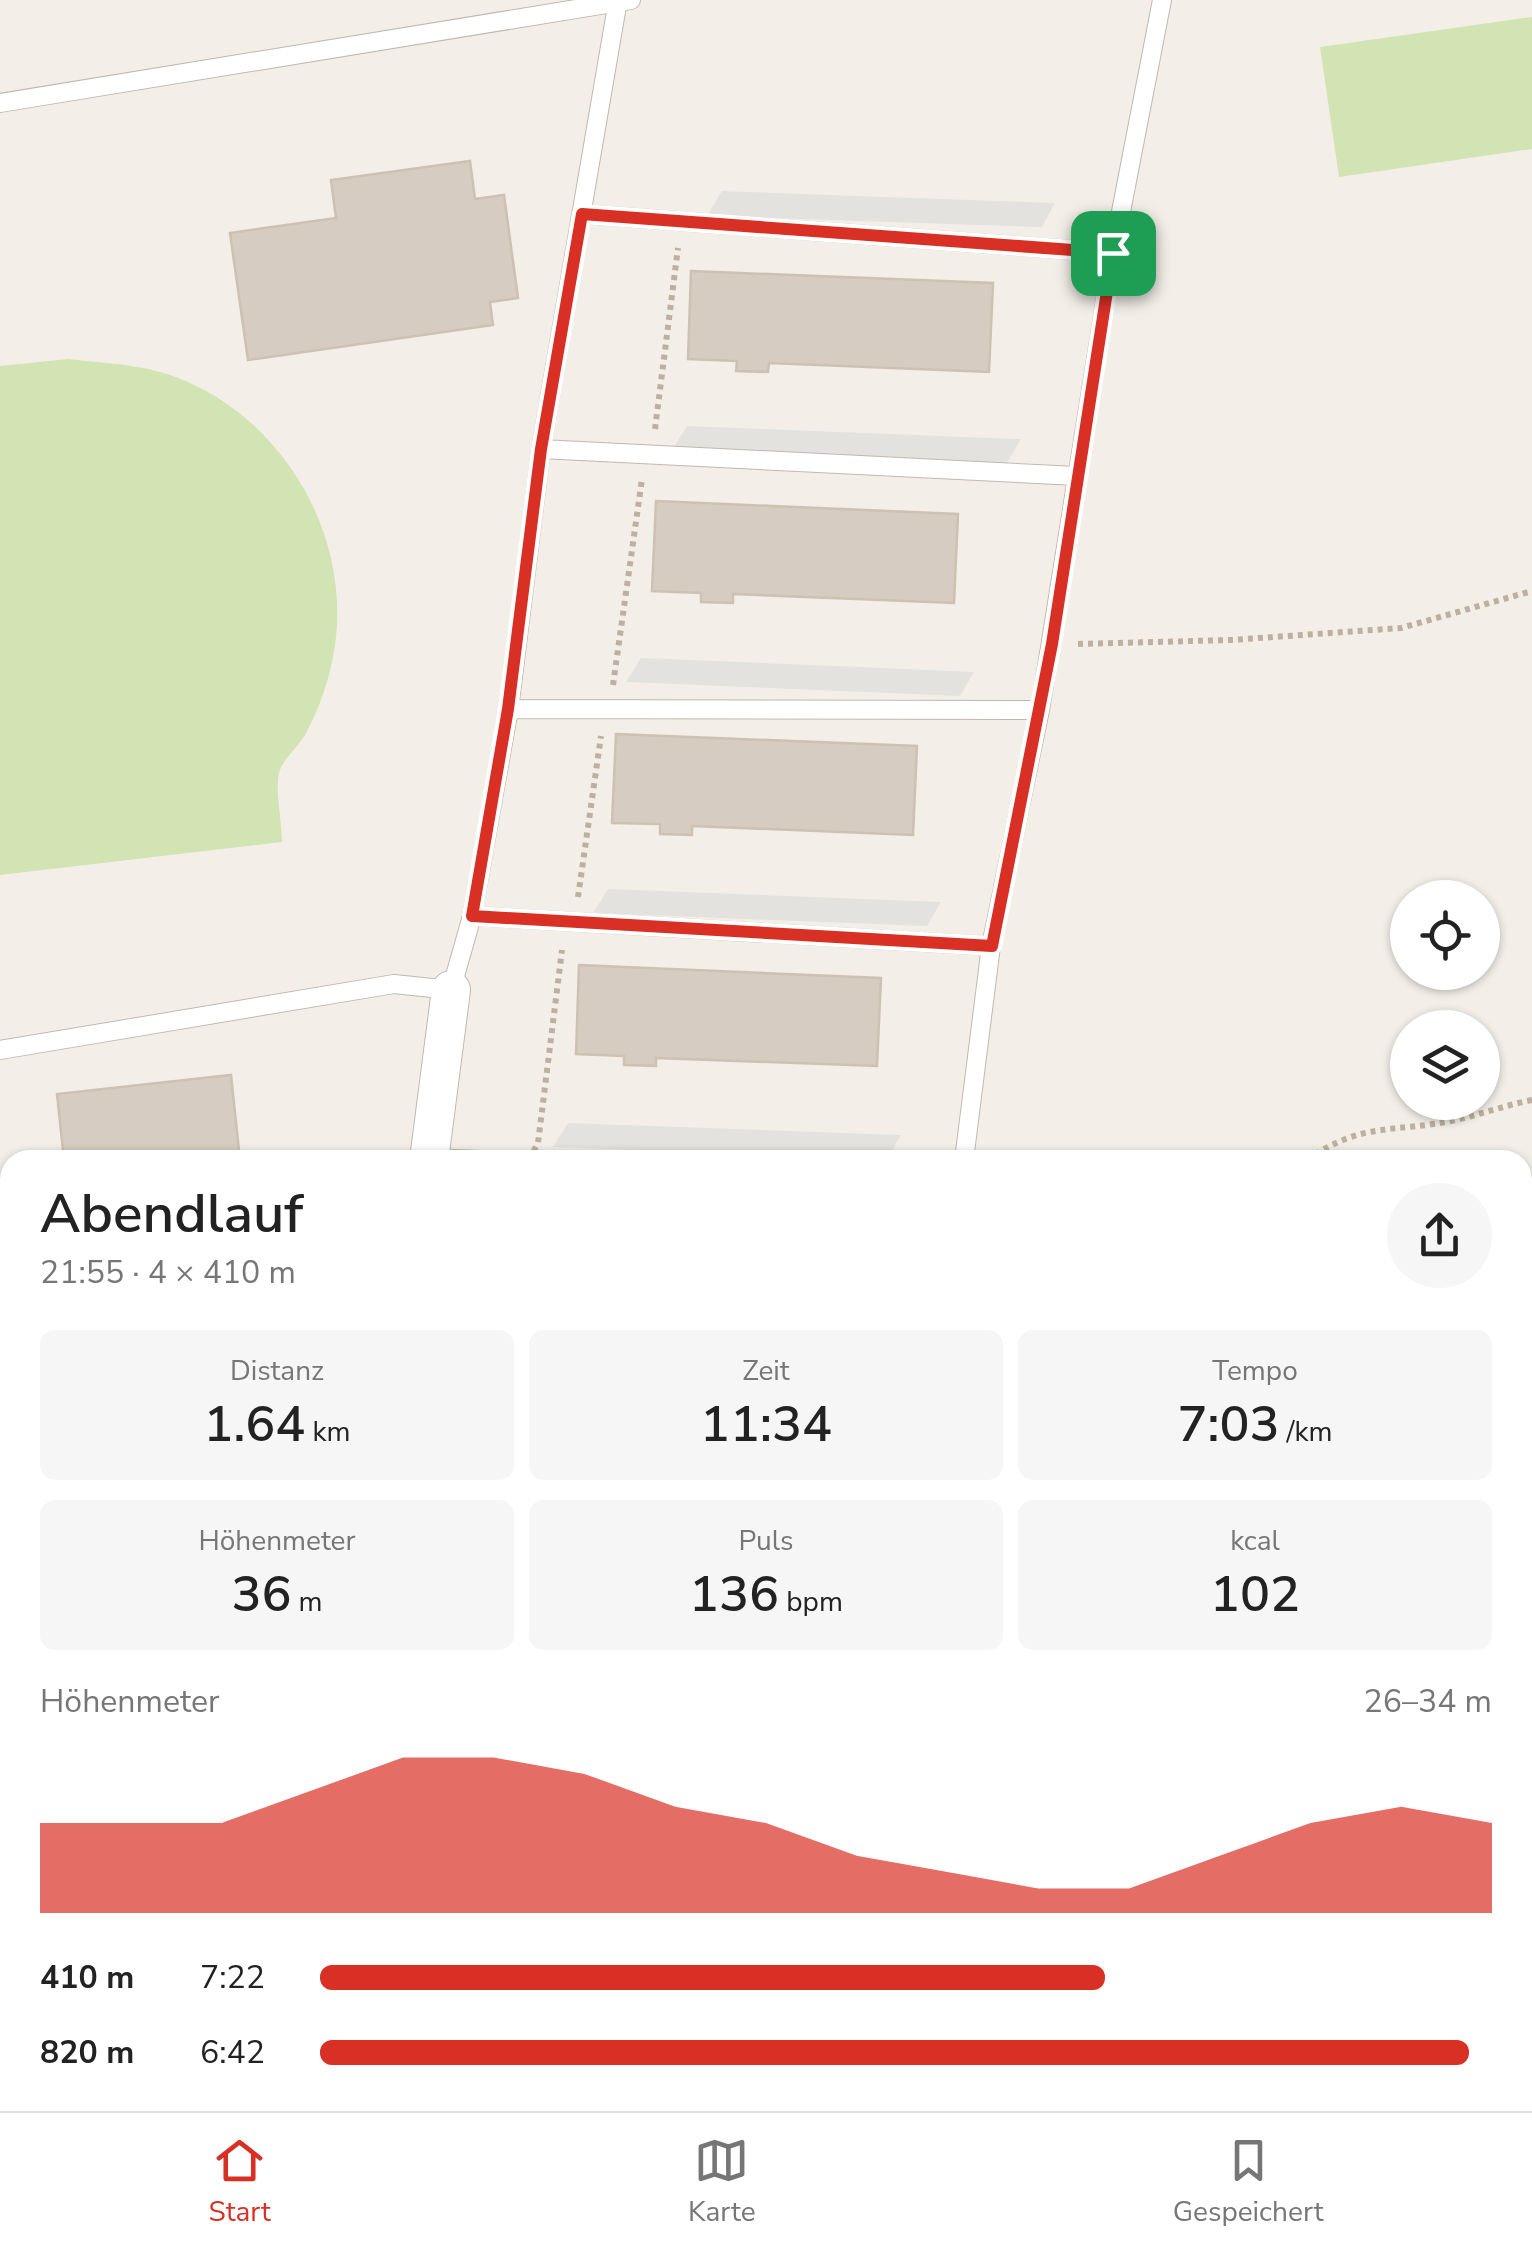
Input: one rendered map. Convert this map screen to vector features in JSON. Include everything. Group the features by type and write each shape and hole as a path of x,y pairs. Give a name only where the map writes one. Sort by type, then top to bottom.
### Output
{"street":[{"path":"430,1150 451,990"}],"lane":[{"path":"965,1150 992,946 1052,644 1113,253 1162,0"},
{"path":"0,102 622,1 541,449 508,709 472,916 451,990 394,984 0,1050"},
{"path":"582,214 1113,253"},
{"path":"541,449 1077,476"},
{"path":"508,709 1040,710"},
{"path":"472,916 992,946"}],"path":[{"path":"1052,644 1231,640 1401,628 1532,591"},
{"path":"1323,1150 1359,1133 1452,1120 1532,1100"}],"green space":[{"path":"1532,17 1532,149 1339,177 1320,47"},
{"path":"68,359 160,372 213,395 248,420 278,452 303,488 322,527 333,569 337,613 333,657 314,716 279,773 282,842 0,875 0,366"}],"shaded area":[{"path":"722,191 1055,203 1042,227 707,216"},
{"path":"687,426 1021,439 1007,463 672,450"},
{"path":"641,658 974,672 960,696 626,682"},
{"path":"608,889 941,902 927,926 593,913"},
{"path":"568,1123 901,1135 892,1150 553,1147"}],"building":[{"path":"470,161 475,199 504,195 518,298 490,302 493,325 248,360 230,233 336,218 331,180"},
{"path":"691,271 993,283 989,372 769,363 768,372 736,371 737,361 688,359"},
{"path":"656,501 958,514 954,603 733,594 733,603 701,602 701,593 652,591"},
{"path":"616,734 917,746 913,835 692,826 692,835 660,834 660,824 612,823"},
{"path":"579,965 881,978 877,1066 656,1058 656,1066 624,1065 624,1056 576,1054"},
{"path":"231,1075 239,1150 63,1150 57,1094"}],"route":[{"path":"582,214 1113,253 1052,644 992,946 472,916 508,709 541,449 582,214"}]}
